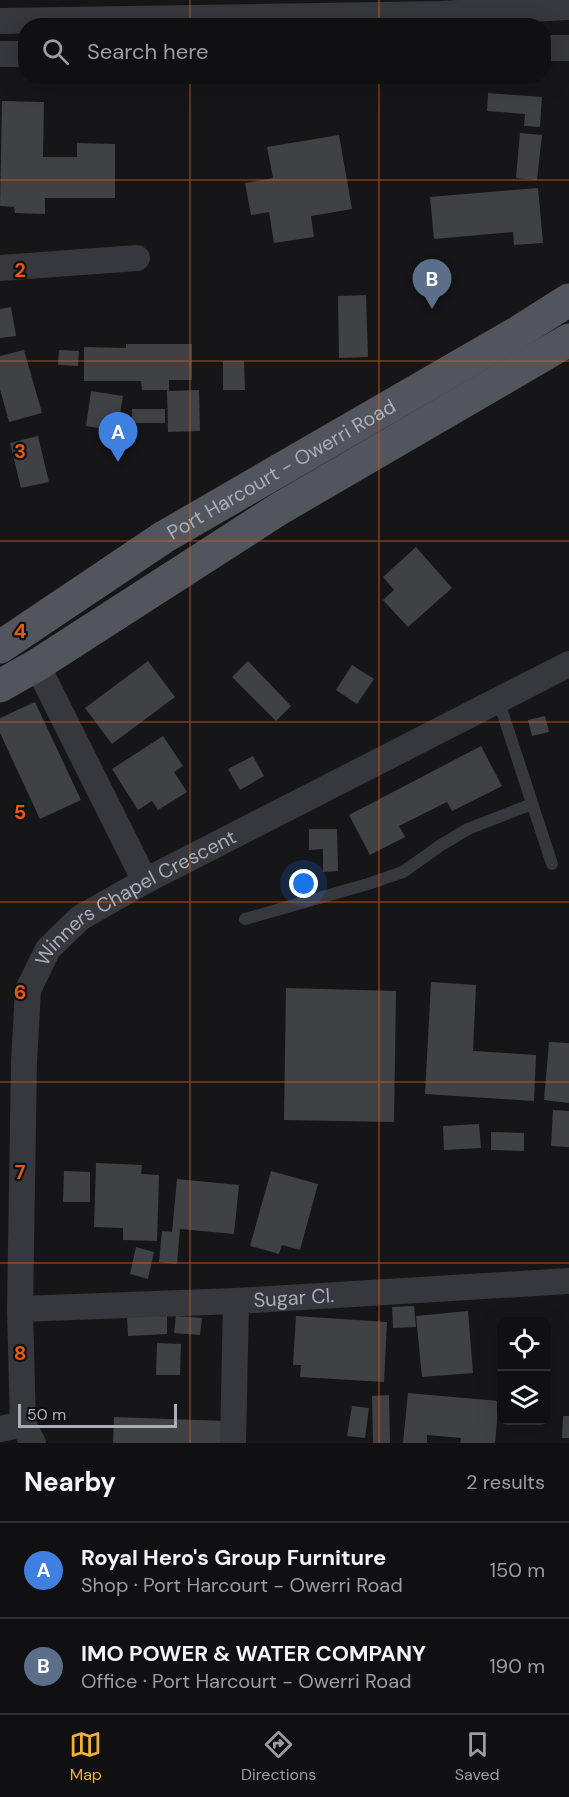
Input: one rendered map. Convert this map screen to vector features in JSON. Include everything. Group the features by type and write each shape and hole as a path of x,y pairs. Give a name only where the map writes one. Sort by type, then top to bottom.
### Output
{"main road":[{"name":"Port Harcourt - Owerri Road","path":"0,647 164,537 520,331 569,300"},
{"name":"Port Harcourt - Owerri Road","path":"0,686 37,666 279,509 569,340"},
{"path":"327,442 347,470"}],"street":[{"path":"214,18 429,15 569,7"},
{"path":"0,21 18,21"},
{"path":"551,48 569,48"},
{"path":"0,54 18,54"},
{"path":"0,268 137,258"},
{"name":"Winners Chapel Crescent","path":"19,1432 24,1062 28,990 48,949 80,918 145,881 569,664"},
{"path":"37,666 145,881"},
{"name":"Sugar Cl.","path":"20,1309 236,1301 569,1281"},
{"path":"233,1443 236,1301"}],"lane":[{"path":"498,699 552,864"},
{"path":"245,919 403,872 468,829 532,804"}],"building":[{"path":"488,93 542,97 540,127 524,126 525,114 487,111"},
{"path":"2,101 44,102 43,157 77,157 77,143 115,144 115,198 45,198 45,214 15,213 14,207 0,206"},
{"path":"520,133 542,135 537,180 516,178"},
{"path":"339,135 352,209 311,216 314,237 274,243 269,212 251,215 245,183 273,178 267,147"},
{"path":"538,188 543,243 514,245 513,232 434,239 430,197"},
{"path":"366,295 368,357 339,358 338,296"},
{"path":"11,307 16,336 0,338 0,309"},
{"path":"126,344 192,344 192,380 169,380 169,391 199,390 200,431 168,432 167,390 142,390 141,381 84,381 84,347 126,348"},
{"path":"24,350 42,413 9,422 0,389 0,356"},
{"path":"59,350 79,351 78,366 58,365"},
{"path":"223,361 244,361 245,390 223,390"},
{"path":"91,391 123,396 117,431 86,426"},
{"path":"132,409 165,409 165,423 132,423"},
{"path":"38,436 49,482 21,488 10,443"},
{"path":"416,547 452,588 408,627 383,600 394,590 383,577"},
{"path":"148,661 175,697 112,744 85,708"},
{"path":"248,661 291,706 276,721 232,677"},
{"path":"352,665 374,679 357,704 336,690"},
{"path":"35,702 81,800 40,819 0,733 0,718"},
{"path":"545,716 549,732 532,736 528,720"},
{"path":"163,736 183,766 174,772 187,792 158,810 152,801 138,810 112,769"},
{"path":"481,746 502,786 452,811 447,802 399,826 405,837 370,855 349,815"},
{"path":"253,756 264,776 240,790 228,769"},
{"path":"309,829 337,829 338,871 323,872 323,849 309,850"},
{"path":"431,982 476,985 473,1051 536,1055 534,1101 425,1094"},
{"path":"286,988 396,991 394,1122 284,1120"},
{"path":"549,1042 569,1043 569,1103 544,1100"},
{"path":"553,1110 569,1111 569,1147 551,1146"},
{"path":"479,1124 481,1148 444,1150 443,1126"},
{"path":"491,1132 524,1133 524,1151 491,1150"},
{"path":"96,1163 142,1165 141,1174 159,1175 157,1241 123,1240 123,1228 94,1227"},
{"path":"64,1171 90,1172 90,1202 63,1202"},
{"path":"271,1171 318,1184 300,1250 282,1245 279,1254 250,1246"},
{"path":"177,1179 239,1185 234,1234 180,1229 177,1264 159,1262 162,1231 172,1232"},
{"path":"136,1247 154,1252 148,1279 130,1274"},
{"path":"414,1306 416,1327 393,1328 392,1307"},
{"path":"468,1311 473,1373 422,1377 416,1316"},
{"path":"167,1315 167,1334 128,1336 127,1316"},
{"path":"176,1316 202,1318 200,1335 174,1333"},
{"path":"296,1316 387,1322 384,1382 300,1377 301,1365 293,1365"},
{"path":"157,1343 181,1344 180,1375 156,1375"},
{"path":"408,1393 497,1401 495,1443 460,1443 461,1438 427,1435 427,1443 403,1443"},
{"path":"389,1395 390,1443 373,1443 372,1396"},
{"path":"352,1406 369,1408 365,1438 347,1436"},
{"path":"563,1416 569,1416 569,1438 562,1438"},
{"path":"114,1417 224,1421 223,1443 113,1443"}],"place":[{"name":"IMO POWER & WATER COMPANY","path":"432,309"},
{"name":"Royal Hero's Group Furniture","path":"118,462"}]}
